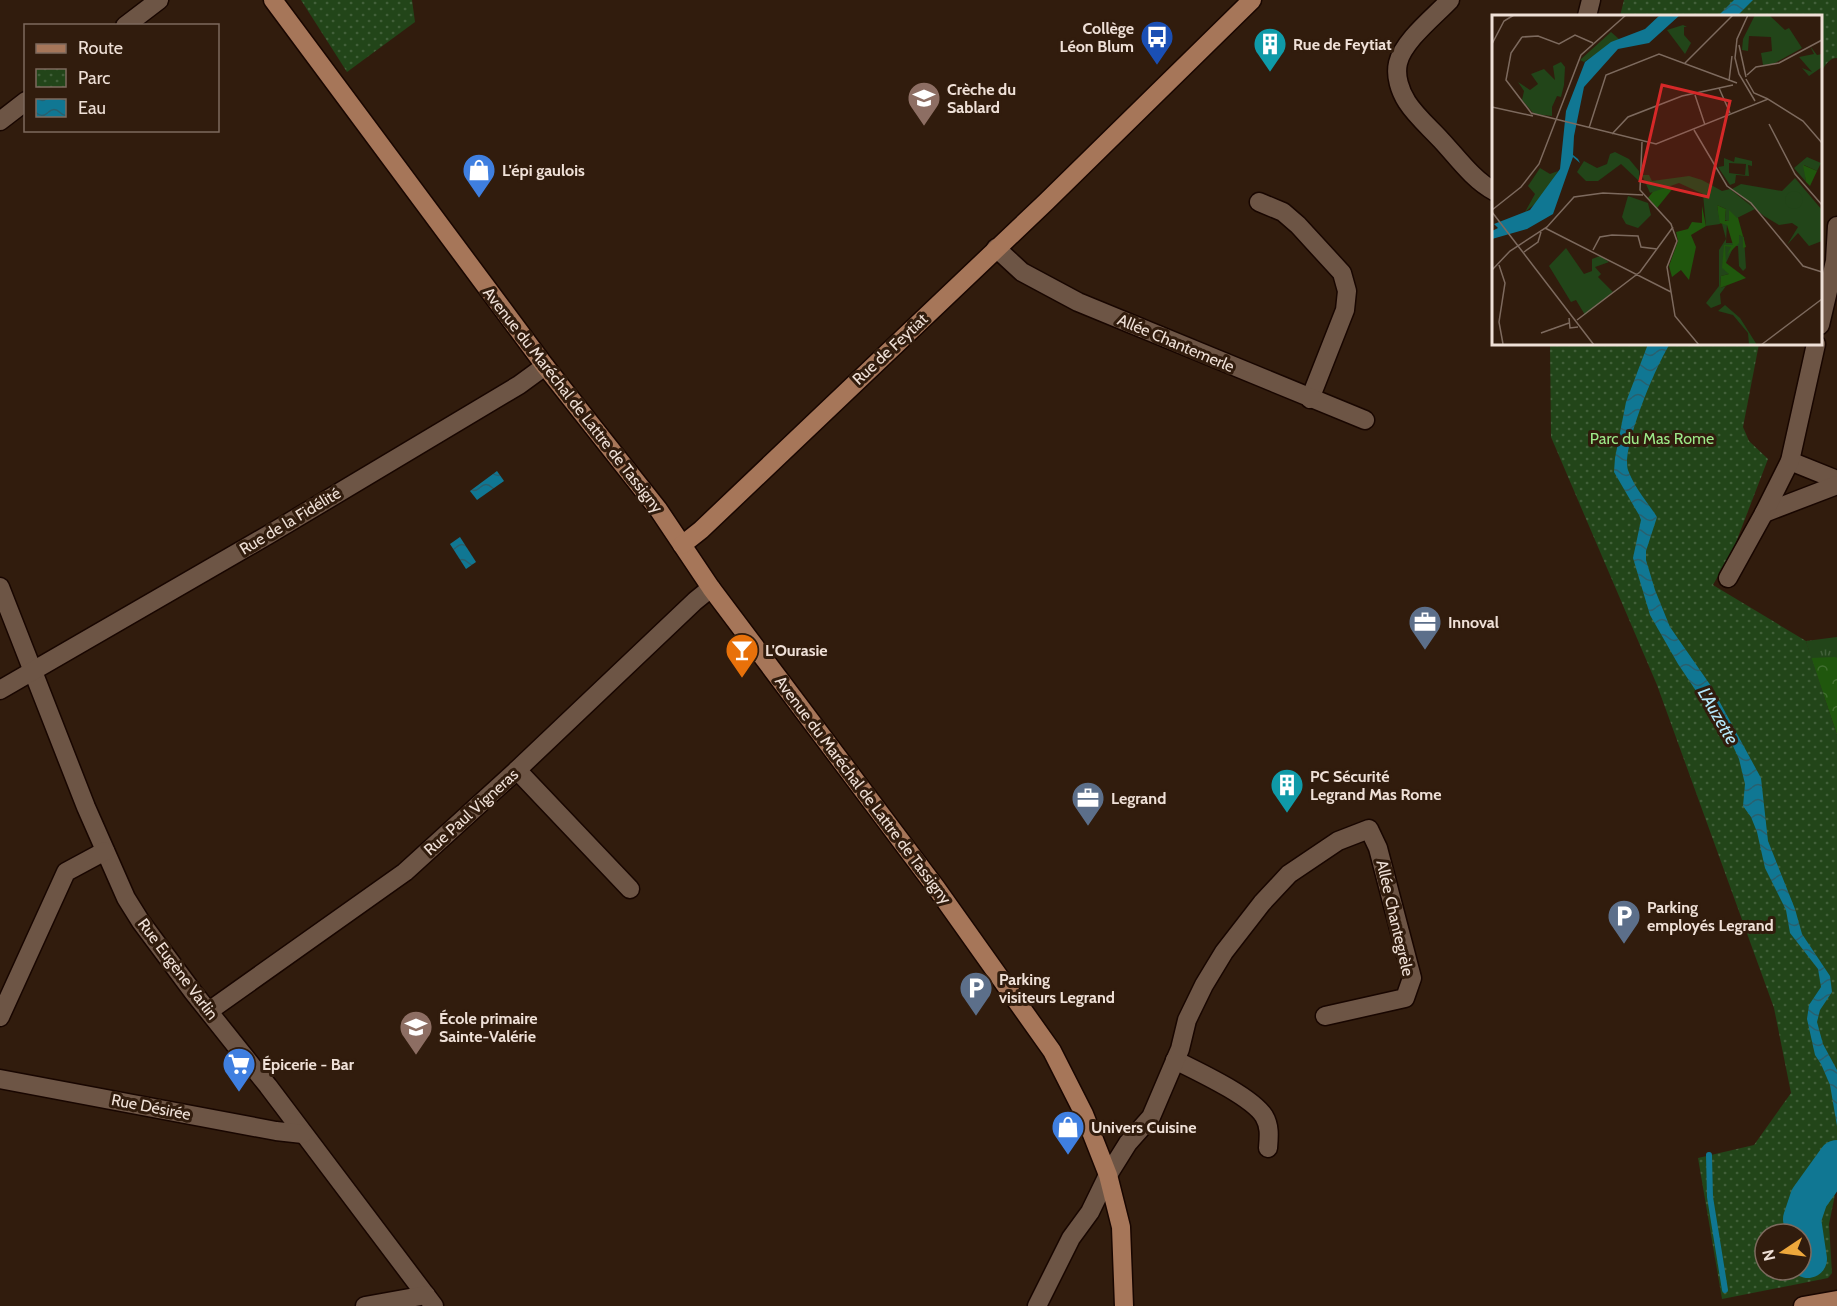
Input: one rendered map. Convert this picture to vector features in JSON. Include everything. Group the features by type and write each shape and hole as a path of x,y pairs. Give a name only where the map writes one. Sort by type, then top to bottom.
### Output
{"main road":[{"name":"Avenue du Maréchal de Lattre de Tassigny","path":"273,0 545,366 658,509 711,588 937,889 1052,1051 1084,1114 1108,1175 1121,1227 1124,1306"},
{"name":"Rue de Feytiat","path":"682,545 701,530 996,248 1252,0"},
{"path":"1803,1306 1837,1300"}],"street":[{"path":"129,24 159,0"},
{"path":"1450,0 1411,40 1401,54 1397,65 1399,82 1416,113 1485,187 1492,190"},
{"path":"1587,15 1592,0"},
{"path":"0,121 24,103"},
{"path":"1259,202 1283,212 1298,225 1342,273 1347,291 1346,310 1310,399"},
{"path":"1822,321 1836,261 1837,226"},
{"name":"Allée Chantemerle","path":"996,248 1022,272 1078,302 1365,420"},
{"path":"1728,578 1790,461 1816,345"},
{"name":"Rue de la Fidélité","path":"0,690 268,535 519,385 545,366"},
{"path":"1790,461 1837,480"},
{"path":"1764,513 1837,485"},
{"name":"Rue Eugène Varlin","path":"0,587 32,672 126,898 141,922 430,1301"},
{"name":"Rue Paul Vigneras","path":"209,1011 405,872 518,771 711,588"},
{"path":"518,771 630,890"},
{"name":"Allée Chantegrèle","path":"1175,1060 1187,1020 1204,985 1224,952 1262,903 1289,874 1338,842 1369,829 1378,848 1412,978 1405,998 1325,1016"},
{"path":"0,1017 66,872 105,851"},
{"path":"1037,1306 1071,1238 1090,1212 1108,1175 1128,1143 1151,1117 1175,1060 1250,1102 1264,1115 1270,1130 1268,1148"},
{"name":"Rue Désirée","path":"0,1079 276,1131 303,1134"},
{"path":"365,1306 430,1301"}],"green space":[{"path":"301,0 412,0 415,22 347,72"},
{"path":"1624,0 1837,0 1837,58 1829,61 1822,71 1822,15 1620,15"},
{"name":"Parc du Mas Rome","path":"1550,345 1759,345 1743,427 1749,441 1768,459 1735,545 1713,585 1806,641 1837,735 1837,1185 1829,1224 1832,1273 1828,1278 1813,1281 1813,1222 1753,1222 1753,1282 1808,1282 1722,1299 1698,1158 1754,1145 1791,1093 1774,1008 1657,685 1551,437"},
{"path":"1837,637 1837,658 1811,658 1806,641"},
{"path":"1811,658 1837,658 1837,735"}],"water":[{"path":"1734,0 1753,0 1738,15 1719,15"},
{"path":"1648,345 1669,345 1642,406 1627,459 1628,470 1637,489 1657,517 1646,551 1646,560 1670,627 1711,686 1761,778 1768,841 1795,909 1802,934 1830,976 1832,992 1820,1010 1817,1022 1823,1044 1837,1070 1837,1126 1830,1085 1815,1055 1807,1019 1809,1005 1821,987 1818,969 1790,933 1786,910 1765,868 1757,832 1751,817 1743,806 1745,784 1739,759 1733,746 1678,664 1650,615 1633,558 1641,520 1614,472 1626,402"},
{"path":"497,471 504,481 477,500 470,491"},
{"path":"460,537 476,562 466,569 450,544"},
{"path":"1837,1150 1836,1164 1832,1172 1817,1190 1809,1206 1808,1222 1800,1222 1801,1209 1809,1189"}],"waterway":[{"path":"1709,1155 1710,1197 1725,1290"},
{"name":"L'Auzette","path":"1802,1222 1809,1198 1837,1159"}],"place":[{"name":"Collège Léon Blum","path":"1157,66"},
{"name":"Rue de Feytiat","path":"1270,73"},
{"name":"Crèche du Sablard","path":"924,127"},
{"name":"L'épi gaulois","path":"479,199"},
{"name":"Innoval","path":"1425,651"},
{"name":"L'Ourasie","path":"742,679"},
{"name":"PC Sécurité Legrand Mas Rome","path":"1287,814"},
{"name":"Legrand","path":"1088,827"},
{"name":"Parking employés Legrand","path":"1624,945"},
{"name":"Parking visiteurs Legrand","path":"976,1017"},
{"name":"École primaire Sainte-Valérie","path":"416,1056"},
{"name":"Épicerie - Bar","path":"239,1093"},
{"name":"Univers Cuisine","path":"1068,1156"}]}
